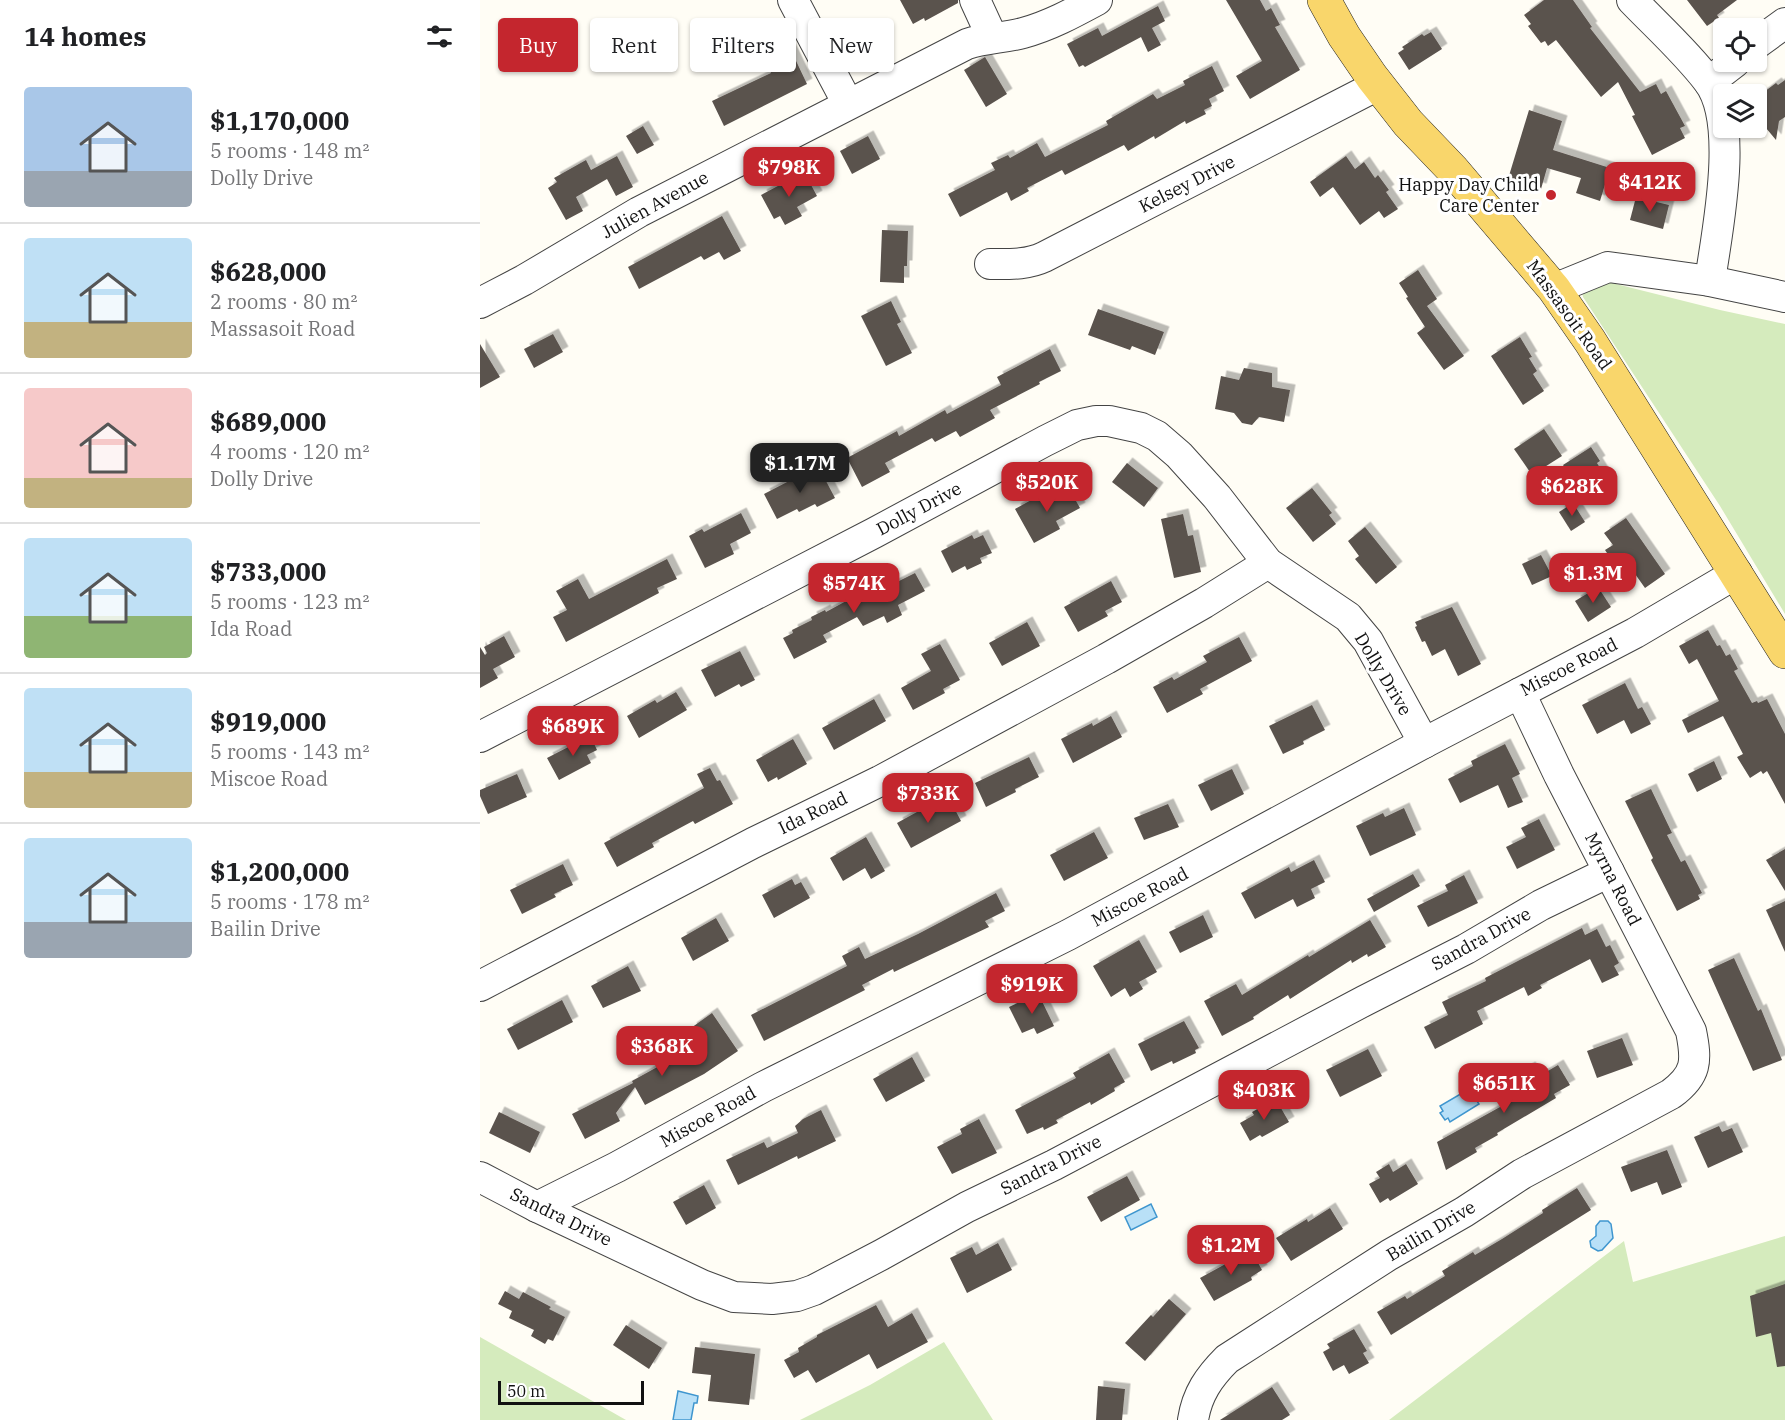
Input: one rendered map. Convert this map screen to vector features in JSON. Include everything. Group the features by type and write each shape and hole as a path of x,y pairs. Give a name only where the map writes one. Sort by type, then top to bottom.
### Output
{"main road":[{"name":"Massasoit Road","path":"1324,0 1344,36 1408,123 1453,170 1554,289 1590,341 1785,652"}],"street":[{"path":"793,0 848,104"},
{"path":"975,0 992,37"},
{"name":"Julien Avenue","path":"480,303 524,280 639,212 967,44 1034,29 1058,20 1096,0"},
{"path":"1632,0 1709,82 1721,113 1724,154 1720,211 1710,281"},
{"path":"1767,36 1785,23"},
{"path":"1709,82 1722,72"},
{"name":"Kelsey Drive","path":"990,264 1022,263 1044,257 1378,85"},
{"path":"1554,289 1608,267 1710,281 1785,297"},
{"name":"Dolly Drive","path":"480,737 1077,425 1109,421 1141,428 1157,436 1179,455 1217,497 1268,562 1348,617 1368,641 1424,743"},
{"name":"Ida Road","path":"480,986 753,843 880,781 1085,671 1204,603 1268,562"},
{"name":"Miscoe Road","path":"537,1208 762,1087 1068,935 1424,743 1635,633 1737,573"},
{"name":"Myrna Road","path":"1520,693 1609,872 1692,1031 1695,1053 1694,1068"},
{"name":"Sandra Drive","path":"480,1177 537,1208 702,1285 734,1297 782,1299 814,1290 967,1207 1054,1165 1466,949 1542,905 1609,872"},
{"name":"Bailin Drive","path":"1193,1420 1202,1389 1210,1375 1227,1359 1389,1255 1464,1212 1522,1174 1671,1094 1687,1079 1694,1068"}],"green space":[{"path":"1596,279 1785,324 1785,614 1720,506 1583,297 1582,291"},
{"path":"1785,1236 1785,1420 1389,1420 1624,1241 1633,1282"},
{"path":"480,1337 626,1420 480,1420"},
{"path":"944,1342 993,1420 800,1420 870,1385"}],"water":[{"path":"1469,1089 1479,1104 1450,1122 1448,1118 1445,1120 1440,1113 1443,1111 1440,1106"},
{"path":"1151,1204 1157,1217 1131,1230 1125,1217"},
{"path":"1600,1221 1608,1221 1611,1224 1613,1238 1602,1250 1598,1251 1591,1247 1590,1241 1596,1236 1596,1226"},
{"path":"678,1391 698,1396 697,1403 694,1403 691,1420 673,1420"}],"building":[{"path":"900,0 958,0 958,3 925,21 924,18 913,24"},
{"path":"1226,0 1260,0 1266,11 1271,8 1280,25 1275,27 1300,70 1250,99 1236,76 1262,61"},
{"path":"1544,0 1573,0 1592,27 1590,28 1640,92 1656,84 1661,94 1666,91 1685,126 1680,128 1685,138 1652,155 1618,82 1601,97 1556,40 1548,46 1545,41 1541,43 1528,26 1531,24 1524,15"},
{"path":"1687,0 1737,0 1717,15 1719,18 1713,18 1713,22 1707,26"},
{"path":"1158,6 1165,21 1152,28 1161,45 1148,52 1141,37 1085,67 1083,65 1079,67 1067,44 1098,28 1102,36"},
{"path":"1431,32 1442,49 1409,70 1398,53 1404,49 1402,47 1422,34 1424,36"},
{"path":"985,57 1007,94 986,107 964,70"},
{"path":"796,61 807,84 724,126 712,101 771,73 796,72"},
{"path":"1212,66 1224,91 1209,99 1212,106 1204,110 1206,114 1186,124 1185,121 1155,139 1154,136 1128,151 1124,145 1065,175 1062,170 1027,188 1029,191 1011,201 1007,192 960,217 948,194 995,170 991,163 1008,155 1010,158 1037,143 1045,157 1108,125 1106,121 1153,94 1157,99 1185,85 1183,81"},
{"path":"1785,80 1785,117 1779,121 1776,140 1767,129 1767,90 1776,83 1778,85"},
{"path":"1529,110 1562,121 1553,150 1610,168 1600,201 1576,193 1581,178 1547,168 1541,189 1508,179"},
{"path":"643,126 654,145 637,154 626,136"},
{"path":"868,136 880,159 852,174 840,151"},
{"path":"617,156 633,187 616,196 607,179 576,197 583,211 566,220 548,188 557,182 554,178 586,160 591,170"},
{"path":"1346,156 1355,169 1364,162 1375,178 1378,175 1389,190 1386,192 1398,209 1384,218 1379,211 1360,225 1333,187 1320,197 1310,182"},
{"path":"804,172 817,196 797,207 802,216 785,225 780,216 774,219 761,195"},
{"path":"1636,197 1669,205 1663,229 1630,220"},
{"path":"722,216 741,251 724,260 719,252 704,260 701,256 639,289 628,267"},
{"path":"882,230 908,231 904,283 880,282"},
{"path":"1418,270 1437,299 1427,306 1464,356 1444,370 1417,333 1425,327 1399,283"},
{"path":"891,301 901,322 897,324 912,353 886,366 861,316"},
{"path":"1098,309 1164,332 1155,355 1132,346 1130,350 1088,335"},
{"path":"553,334 563,352 534,368 524,349"},
{"path":"1520,337 1537,371 1533,374 1544,391 1523,405 1491,356"},
{"path":"480,344 500,377 480,388"},
{"path":"1050,349 1061,371 990,410 995,418 960,437 956,431 935,442 932,438 885,463 890,472 862,487 847,458 897,431 899,436 945,410 947,414 1001,385 997,377"},
{"path":"1244,368 1272,373 1272,387 1290,390 1284,422 1259,417 1252,425 1242,423 1234,413 1215,409 1221,376 1239,380"},
{"path":"1544,429 1562,456 1532,475 1514,449"},
{"path":"1591,447 1600,461 1597,463 1605,476 1580,492 1563,465"},
{"path":"1127,463 1158,488 1144,507 1112,482"},
{"path":"818,466 835,498 817,507 815,504 799,512 797,509 777,519 764,494"},
{"path":"1067,485 1080,508 1056,521 1060,529 1034,543 1015,509 1042,494 1043,497"},
{"path":"1312,488 1332,513 1329,515 1336,524 1313,542 1286,508"},
{"path":"1573,503 1585,522 1571,531 1559,512"},
{"path":"741,513 751,533 730,544 734,554 705,568 689,536 702,529 704,532"},
{"path":"1183,514 1188,536 1193,535 1201,572 1174,578 1161,519"},
{"path":"1626,518 1665,574 1645,588 1628,564 1619,571 1605,550 1613,545 1604,533"},
{"path":"1365,527 1397,567 1376,584 1355,559 1359,556 1348,541"},
{"path":"972,535 974,539 983,535 992,553 980,558 982,563 967,570 965,566 952,573 941,551"},
{"path":"1541,555 1552,576 1532,585 1522,564"},
{"path":"667,559 677,579 657,588 659,593 566,642 553,617 567,610 556,591 578,579 589,599"},
{"path":"915,573 925,591 898,605 902,615 887,623 884,616 863,626 857,617 823,635 827,642 794,659 783,638 793,633 792,630 812,620 811,617 825,610 826,612 870,588 872,591 891,581 893,584"},
{"path":"1111,581 1122,602 1105,611 1108,616 1078,632 1064,607"},
{"path":"1598,587 1611,607 1588,622 1575,601"},
{"path":"1452,607 1481,664 1458,676 1445,649 1432,656 1415,627 1417,626 1415,622"},
{"path":"1027,622 1040,646 1002,666 989,643"},
{"path":"1708,630 1726,656 1730,654 1738,669 1734,671 1752,703 1767,699 1785,734 1785,804 1767,771 1763,774 1761,771 1750,778 1737,757 1743,754 1723,716 1688,733 1682,720 1719,701 1697,659 1689,664 1679,646"},
{"path":"504,636 515,657 493,669 498,678 480,688 480,647 485,655 487,653 484,647"},
{"path":"1239,637 1252,661 1200,689 1203,694 1167,713 1153,687 1172,677 1174,680 1207,662 1203,656"},
{"path":"940,644 960,680 943,689 945,693 913,710 901,688 931,671 921,654"},
{"path":"740,651 755,680 741,687 739,684 715,697 701,670"},
{"path":"1625,683 1638,709 1642,707 1651,724 1631,734 1624,720 1597,734 1582,705"},
{"path":"676,692 687,710 639,738 627,716 655,700 657,703"},
{"path":"874,699 886,721 834,750 822,728"},
{"path":"1312,705 1325,730 1283,754 1269,726"},
{"path":"1111,716 1122,737 1073,763 1061,739"},
{"path":"588,731 597,750 587,755 591,763 559,780 547,758 576,743 574,739"},
{"path":"793,739 807,764 778,780 777,777 768,782 756,760"},
{"path":"1505,744 1520,774 1512,778 1523,802 1508,808 1498,785 1460,803 1448,779 1473,766 1471,761"},
{"path":"1029,757 1039,777 986,807 975,783"},
{"path":"1714,761 1722,779 1697,792 1688,774"},
{"path":"710,768 717,781 720,780 733,804 695,824 693,821 652,843 654,847 617,867 604,843 704,788 697,774"},
{"path":"1232,769 1244,794 1211,811 1198,785"},
{"path":"517,774 527,797 488,814 480,796 480,790"},
{"path":"1651,789 1672,833 1667,835 1681,862 1685,860 1702,893 1698,895 1700,899 1677,911 1625,801"},
{"path":"951,802 961,821 911,848 897,823 926,807 930,814"},
{"path":"1168,804 1179,827 1144,840 1134,818"},
{"path":"1404,808 1416,835 1370,856 1356,826 1383,813 1385,817"},
{"path":"1539,819 1555,850 1517,869 1506,847 1526,837 1521,828"},
{"path":"1094,832 1108,858 1064,881 1050,855"},
{"path":"866,837 885,871 871,879 865,868 843,881 830,858"},
{"path":"1785,849 1785,891 1766,860"},
{"path":"1314,860 1325,882 1311,889 1315,898 1297,907 1293,899 1255,919 1241,893 1289,867 1291,872"},
{"path":"563,864 573,885 554,894 556,897 522,914 510,890"},
{"path":"1413,874 1420,886 1374,912 1367,899"},
{"path":"1464,875 1478,903 1428,927 1417,906 1448,891 1445,885"},
{"path":"792,879 795,885 801,882 810,898 774,918 762,895"},
{"path":"996,893 1005,911 985,921 989,927 894,972 893,969 862,985 865,990 764,1041 751,1015 847,966 842,956 859,947 865,959"},
{"path":"1785,901 1785,952 1766,910"},
{"path":"1203,915 1213,937 1180,953 1169,932"},
{"path":"716,918 729,941 693,961 681,938"},
{"path":"1370,920 1386,947 1352,963 1351,960 1290,999 1288,995 1253,1017 1254,1019 1222,1036 1204,1001 1236,984 1242,995"},
{"path":"1582,928 1585,935 1597,929 1606,947 1610,945 1619,963 1614,966 1619,975 1602,983 1590,959 1540,985 1542,988 1528,996 1524,987 1477,1011 1483,1024 1435,1049 1424,1027 1448,1015 1442,1002 1486,981 1485,978"},
{"path":"1139,940 1157,972 1139,982 1143,989 1130,997 1125,988 1111,997 1093,966"},
{"path":"1734,958 1758,1011 1761,1009 1782,1060 1753,1071 1708,970"},
{"path":"628,966 641,991 603,1008 591,986"},
{"path":"1038,993 1054,1026 1037,1034 1034,1028 1022,1033 1009,1007"},
{"path":"562,1000 573,1022 518,1050 507,1029"},
{"path":"712,1013 738,1051 704,1074 645,1105 635,1087 616,1113 620,1121 585,1139 572,1114 633,1083 632,1081 688,1050 700,1041 691,1028"},
{"path":"1184,1021 1199,1048 1195,1050 1196,1053 1151,1071 1138,1044"},
{"path":"1622,1038 1633,1065 1597,1078 1587,1051"},
{"path":"1368,1049 1382,1076 1340,1097 1326,1070"},
{"path":"1109,1053 1125,1082 1114,1088 1115,1091 1091,1105 1090,1102 1056,1120 1058,1123 1044,1130 1043,1127 1027,1134 1015,1110 1076,1078 1073,1073"},
{"path":"912,1057 925,1081 886,1102 873,1079"},
{"path":"1558,1065 1570,1085 1554,1094 1556,1098 1497,1133 1498,1135 1475,1148 1477,1152 1446,1170 1437,1142 1509,1102 1505,1095 1518,1087 1512,1077 1530,1067 1536,1078"},
{"path":"1272,1101 1275,1105 1278,1103 1289,1122 1250,1141 1240,1123 1254,1115 1252,1112"},
{"path":"821,1110 836,1141 798,1159 797,1156 738,1185 726,1160 764,1142 767,1148 798,1133 795,1126"},
{"path":"499,1112 540,1132 530,1153 489,1133"},
{"path":"979,1119 997,1153 952,1174 937,1147 962,1134 960,1129"},
{"path":"1719,1126 1722,1132 1732,1128 1743,1152 1708,1168 1694,1137"},
{"path":"1667,1150 1682,1187 1662,1195 1657,1182 1631,1192 1621,1167"},
{"path":"1389,1164 1393,1172 1406,1164 1418,1184 1390,1201 1388,1198 1380,1203 1369,1184 1380,1178 1376,1172"},
{"path":"1127,1176 1140,1200 1101,1222 1087,1197"},
{"path":"704,1185 716,1208 686,1225 673,1202"},
{"path":"1577,1188 1591,1210 1391,1335 1377,1312 1405,1296 1407,1299 1445,1276 1442,1271 1473,1252 1475,1255 1502,1239"},
{"path":"1330,1208 1343,1229 1291,1261 1276,1238"},
{"path":"998,1243 1012,1270 967,1293 950,1258 972,1247 976,1255"},
{"path":"1251,1250 1262,1270 1251,1277 1252,1280 1214,1301 1200,1278"},
{"path":"1785,1284 1785,1366 1777,1367 1771,1333 1756,1337 1750,1296"},
{"path":"505,1291 519,1299 523,1292 565,1317 553,1341 548,1339 545,1344 531,1336 534,1330 509,1318 512,1311 498,1304"},
{"path":"1169,1299 1186,1314 1145,1361 1125,1343"},
{"path":"876,1305 888,1327 912,1313 928,1342 877,1369 869,1354 816,1383 808,1370 794,1378 784,1360 799,1352 798,1348 817,1335"},
{"path":"626,1325 662,1348 649,1369 613,1345"},
{"path":"1354,1329 1367,1351 1363,1353 1369,1363 1349,1374 1344,1365 1333,1371 1323,1352 1330,1348 1327,1344"},
{"path":"695,1347 755,1354 749,1405 708,1401 711,1375 692,1373"},
{"path":"1098,1386 1125,1389 1122,1420 1096,1420"},
{"path":"1272,1387 1290,1415 1282,1420 1220,1420"}],"place":[{"name":"Happy Day Child Care Center","path":"1551,195"}]}
